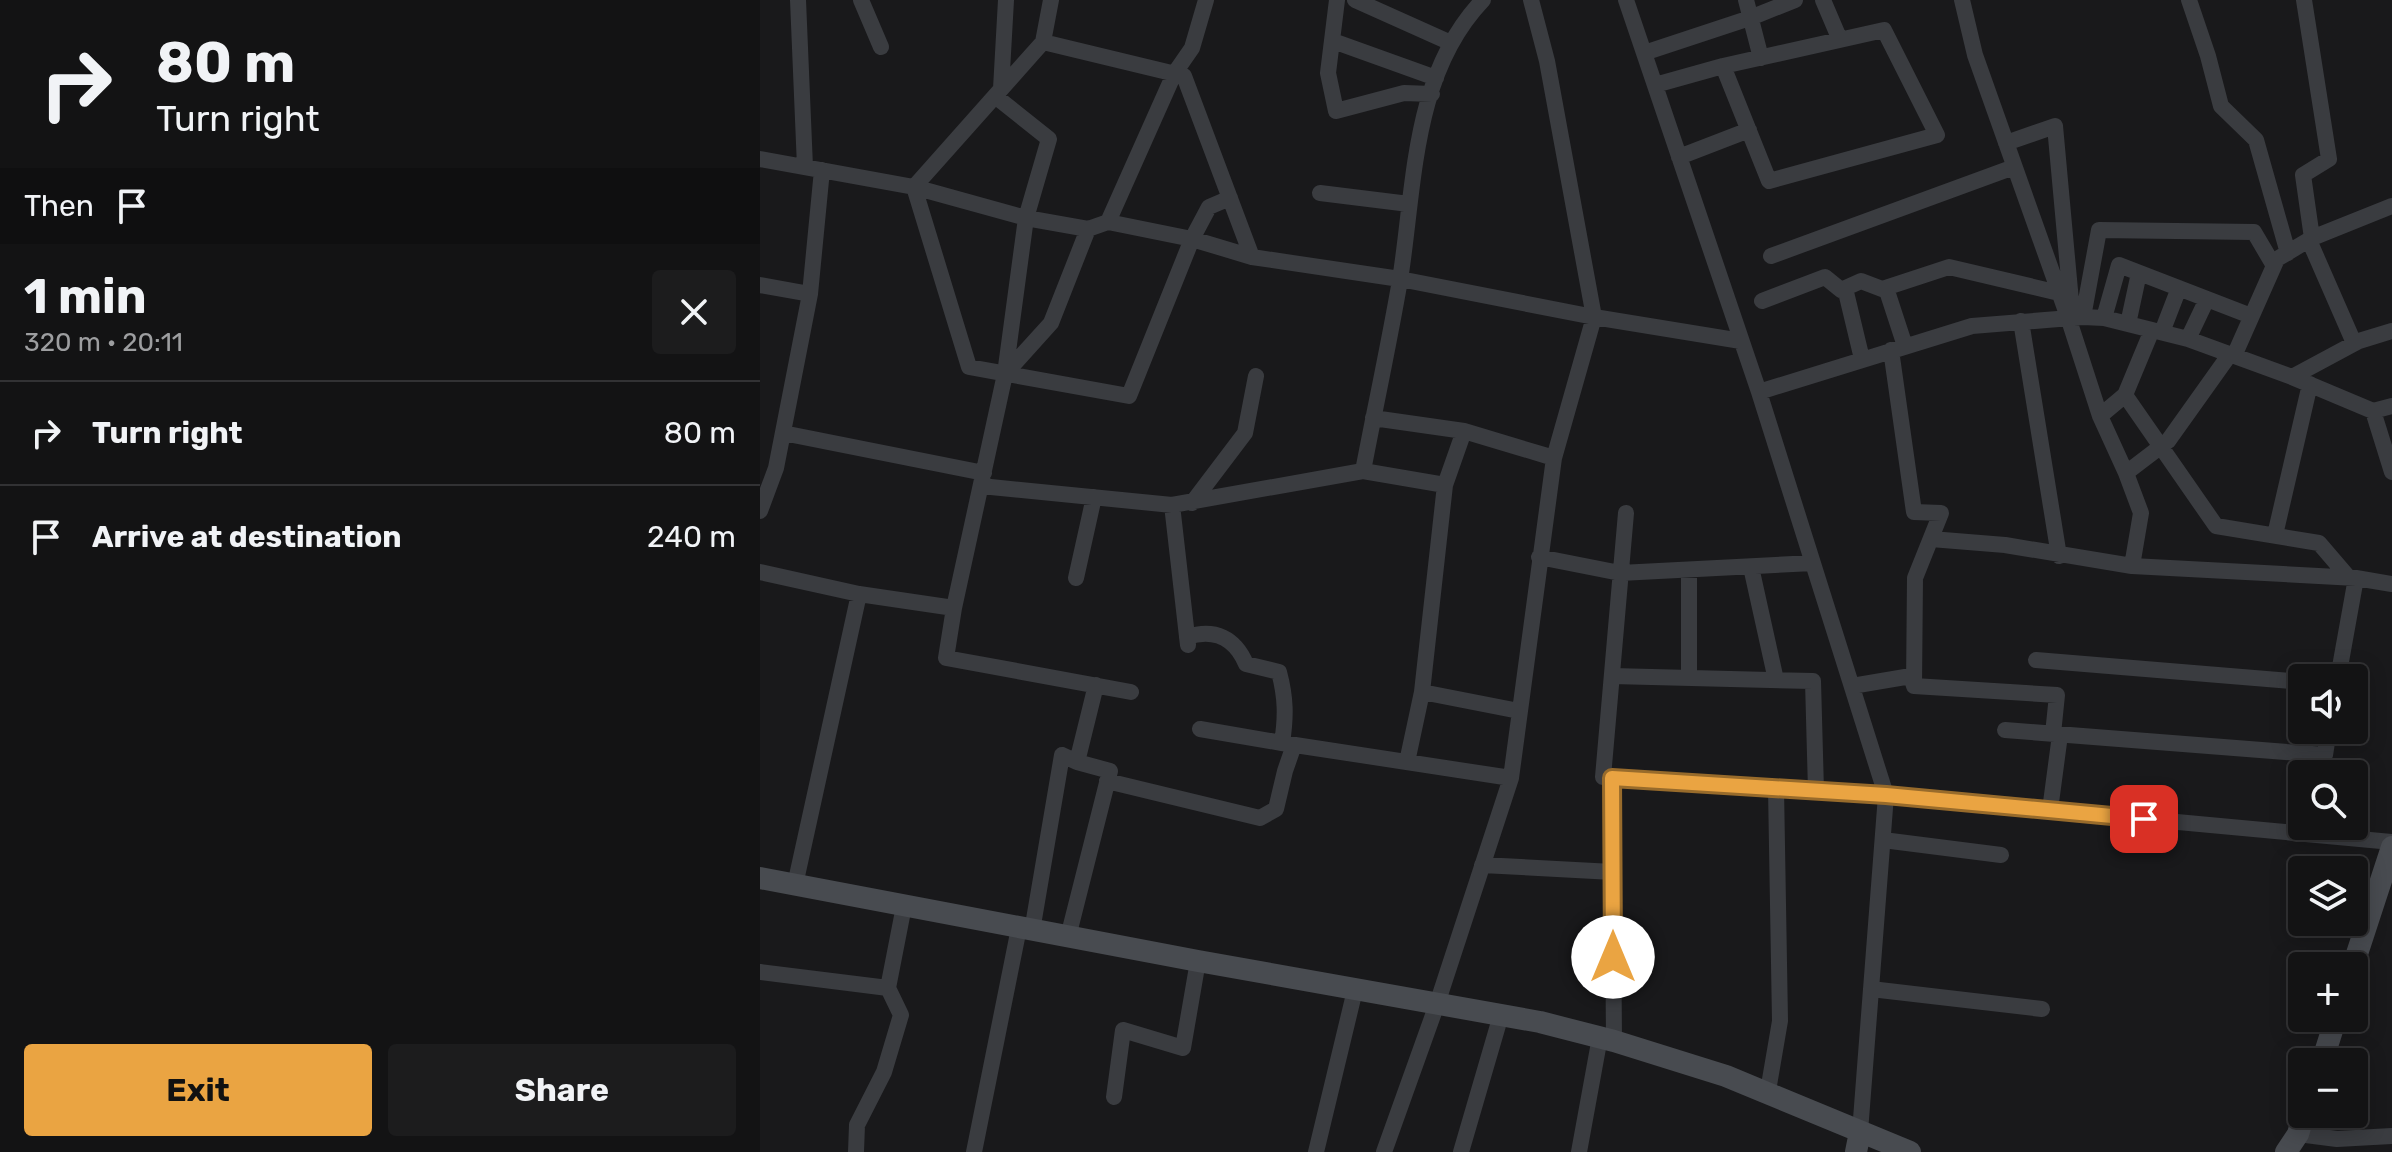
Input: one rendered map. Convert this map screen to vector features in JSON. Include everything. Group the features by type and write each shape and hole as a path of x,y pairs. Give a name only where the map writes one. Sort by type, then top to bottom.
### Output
{"main road":[{"path":"2357,952 2392,844"},
{"path":"760,878 1501,1015 1607,1039 1768,1091 1858,1142 1910,1152"}],"street":[{"path":"798,0 805,167"},
{"path":"861,0 881,47"},
{"path":"998,92 1006,0"},
{"path":"914,187 1043,42 1051,0"},
{"path":"1108,222 1174,74 1192,48 1206,0"},
{"path":"1337,0 1328,73 1336,111 1434,86"},
{"path":"1355,0 1451,43"},
{"path":"1363,471 1400,279 1416,145 1451,43 1468,16 1483,0"},
{"path":"1384,1152 1437,1004 1511,778 1554,458 1594,317 1547,61 1531,0"},
{"path":"1746,0 1761,58"},
{"path":"1644,53 1795,0"},
{"path":"1823,0 1840,40"},
{"path":"1962,0 1975,55 2014,167 2059,293 2075,317"},
{"path":"2189,0 2221,106 2256,140 2288,253"},
{"path":"2304,0 2329,159 2303,175 2310,239 2354,343"},
{"path":"1631,1 1644,53 1759,392 1886,795 1858,1142"},
{"path":"1655,85 1723,66 1884,30 1937,135 1769,181 1723,66"},
{"path":"1333,41 1434,86"},
{"path":"1043,42 1184,76 1252,257"},
{"path":"998,92 1049,139 1026,218 1005,374 946,658 1131,692"},
{"path":"2006,143 2055,126 2075,317 2100,416 2141,513 2132,566"},
{"path":"1679,157 1749,130"},
{"path":"760,159 914,187 1026,218 1088,229 1108,222 1192,239 1252,257 1400,279 1594,317 1741,341"},
{"path":"1771,256 2014,167"},
{"path":"760,511 776,468 810,294 822,170"},
{"path":"914,187 969,367 1129,396 1192,239 1209,207 1230,198"},
{"path":"1320,193 1409,204"},
{"path":"2126,473 2168,441 2232,355 2277,259 2310,239 2389,207 2392,225"},
{"path":"1005,374 1051,323 1088,229"},
{"path":"2075,317 2099,230 2254,232 2274,266"},
{"path":"2104,318 2119,265 2251,316"},
{"path":"1762,301 1825,277 1841,290 1861,281 1882,289 1949,267 2059,293"},
{"path":"2128,324 2139,273"},
{"path":"760,285 810,294"},
{"path":"1845,288 1862,359"},
{"path":"1886,288 1898,348 1914,512 1941,513 1915,578 1914,686"},
{"path":"2100,416 2125,395 2179,288"},
{"path":"2188,339 2207,299"},
{"path":"1759,392 1972,326 2075,317 2104,318 2188,339 2373,411 2392,406"},
{"path":"2021,321 2059,556"},
{"path":"2292,377 2354,343 2392,331"},
{"path":"1192,503 1245,433 1256,376"},
{"path":"2275,535 2310,384"},
{"path":"2125,395 2216,526 2319,543 2352,578"},
{"path":"2373,411 2392,472"},
{"path":"1373,418 1464,431 1554,458"},
{"path":"1407,762 1422,692 1445,485 1464,431"},
{"path":"783,433 982,479 1094,497 1172,505 1363,471 1445,485"},
{"path":"1076,578 1094,497"},
{"path":"1107,781 1260,818 1276,809 1285,771 1288,744 1286,707 1279,672 1246,664 1240,649 1225,636 1199,633 1188,641 1172,505"},
{"path":"1626,513 1603,777 1886,795 2392,844"},
{"path":"1931,539 2005,545 2132,566 2352,578 2392,584"},
{"path":"1539,557 1620,573 1813,563"},
{"path":"1751,567 1776,680"},
{"path":"1689,570 1689,677"},
{"path":"760,572 859,594 954,608"},
{"path":"2340,664 2352,578"},
{"path":"795,885 859,594"},
{"path":"2036,660 2288,681"},
{"path":"1612,676 1813,681 1816,791"},
{"path":"1852,686 1911,676 1914,686"},
{"path":"1077,762 1096,685"},
{"path":"1914,686 2057,695 2050,810"},
{"path":"1422,692 1519,711"},
{"path":"1200,729 1511,778"},
{"path":"2005,730 2325,755 2327,744"},
{"path":"974,1152 1026,929 1062,755 1110,771 1068,937"},
{"path":"1579,1152 1607,1039 1613,872 1612,778"},
{"path":"1768,1091 1780,1021 1776,788"},
{"path":"1883,840 2001,855"},
{"path":"1482,865 1613,872"},
{"path":"856,1152 857,1125 884,1072 901,1015 888,988 904,906"},
{"path":"1114,1097 1123,1030 1183,1048 1198,961"},
{"path":"760,972 888,988"},
{"path":"1871,989 2042,1009"},
{"path":"1316,1152 1355,990"},
{"path":"1461,1152 1501,1015"},
{"path":"2296,1133 2337,1139 2392,1136"}],"route":[{"path":"1613,957 1612,778 1886,795 2144,819"}]}
